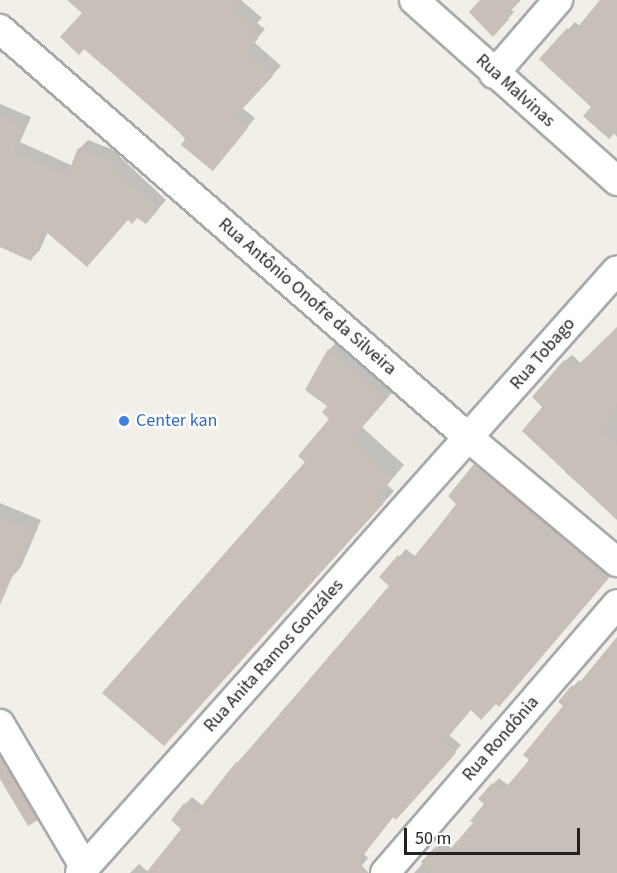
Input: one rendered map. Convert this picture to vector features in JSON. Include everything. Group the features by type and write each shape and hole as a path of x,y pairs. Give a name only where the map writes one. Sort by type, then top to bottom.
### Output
{"street":[{"name":"Rua Malvinas","path":"414,0 617,181"},
{"path":"495,74 558,0"},
{"name":"Rua Antônio Onofre da Silveira","path":"0,29 469,438 617,562"},
{"name":"Rua Tobago","path":"469,438 617,270"},
{"name":"Rua Anita Ramos Gonzáles","path":"82,870 469,438"},
{"name":"Rua Rondônia","path":"385,873 617,604"},
{"path":"0,724 82,870"}],"building":[{"path":"67,0 242,0 233,10 254,27 250,32 258,39 246,52 273,76 235,117 248,128 213,171 181,145 185,139 179,132 113,74 84,49 79,55 60,37 82,13"},
{"path":"480,0 521,0 506,16 509,19 493,37 469,12"},
{"path":"600,0 617,0 617,130 609,139 583,116 591,107 539,59 567,28 573,33"},
{"path":"0,116 23,126 13,151 67,176 78,148 114,162 111,166 159,209 146,224 137,218 132,224 128,220 87,267 44,230 31,261 0,247"},
{"path":"617,327 617,403 611,413 616,417 603,432 617,444 617,520 522,431 542,407 532,397 564,360 574,369"},
{"path":"328,349 386,400 351,440 393,478 376,498 383,504 164,746 102,693 305,462 298,456 329,419 322,412 327,406 305,390"},
{"path":"474,464 609,578 499,707 496,704 481,720 471,710 443,743 456,753 396,820 393,817 358,862 369,873 146,873 181,829 171,820 184,803 196,813 236,762 238,763 389,586 379,577 398,555 409,563 443,521 456,504 448,496"},
{"path":"0,517 32,531 0,605"},
{"path":"617,637 617,873 430,873 421,862 436,846 445,855 473,823 470,821 484,804 478,799 492,783 502,792 529,760 523,755 563,706 558,702 572,685 575,688"},
{"path":"0,756 38,820 28,826 0,779"}],"place":[{"name":"Center kan","path":"124,421"}]}
